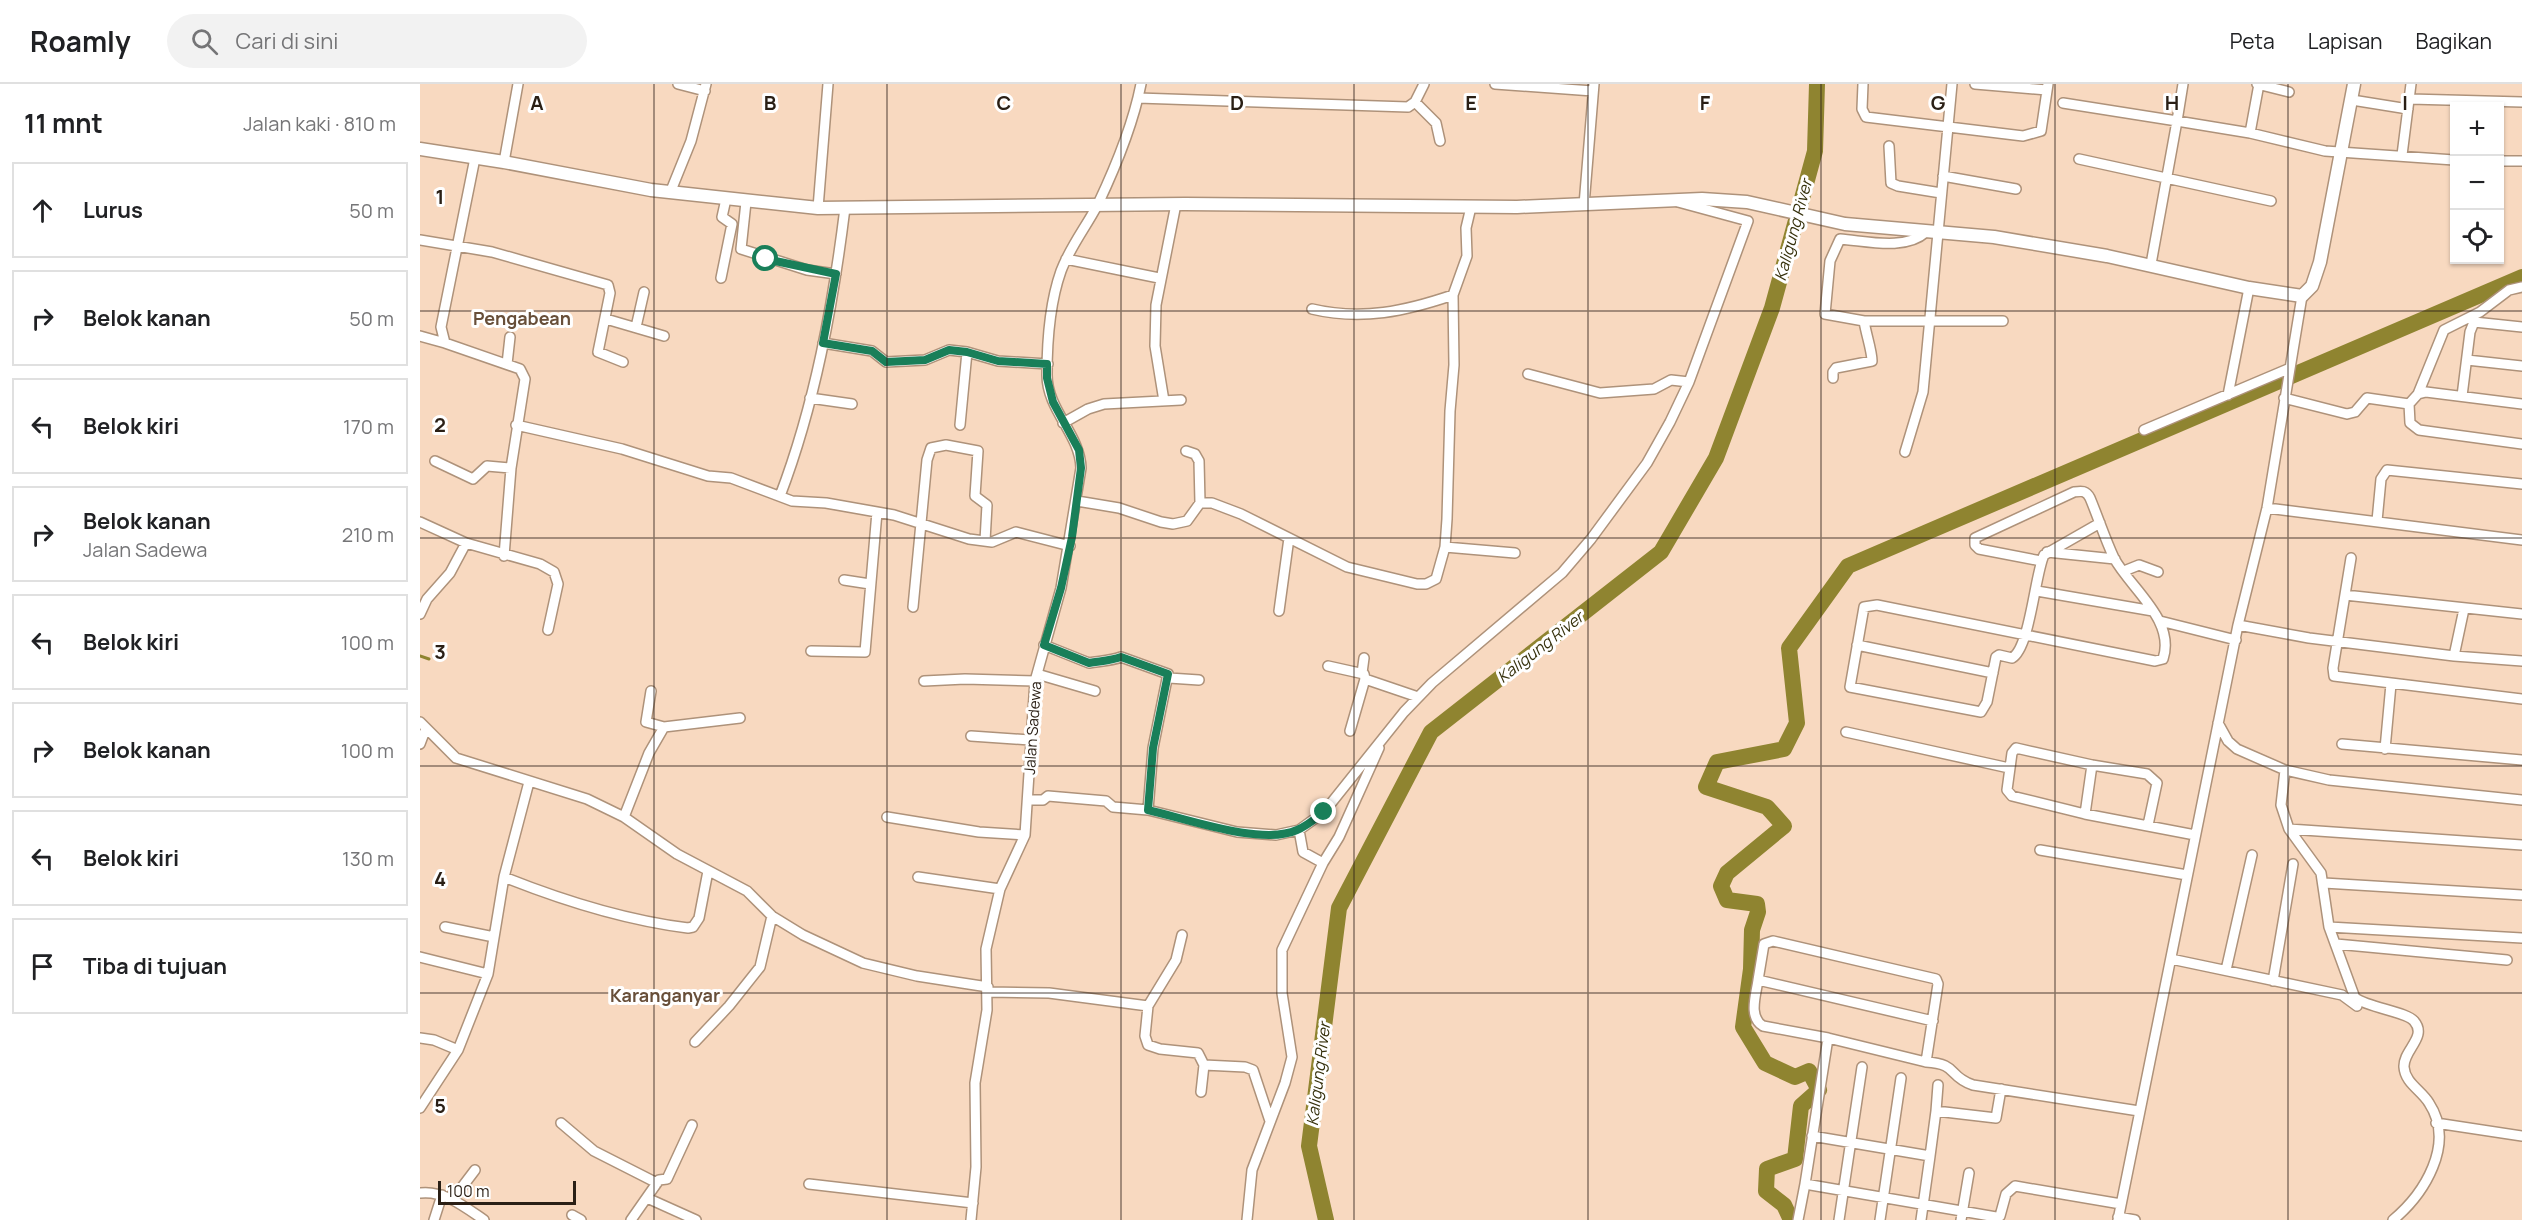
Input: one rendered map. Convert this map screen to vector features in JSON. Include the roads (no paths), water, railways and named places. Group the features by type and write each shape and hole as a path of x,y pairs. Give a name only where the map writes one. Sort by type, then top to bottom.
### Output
{"main road":[{"path":"420,149 670,193 818,208 1095,208 1176,204 1471,207 1584,205 1702,199 1759,204 1837,222 1994,237 2151,264 2249,288 2302,297 2312,286 2320,262 2354,84"}],"street":[{"path":"504,162 518,84"},
{"path":"670,193 691,141 706,88 678,84"},
{"path":"818,208 828,84"},
{"name":"Jalan Sadewa","path":"974,1219 975,1083 993,991 986,949 1000,889 1026,835 1032,800 1030,740 1039,677 1050,647 1070,546 1083,502 1081,458 1070,419 1049,388 1047,364 1055,294 1066,259 1095,208 1124,143 1141,84"},
{"path":"1138,98 1408,107 1415,102 1424,84"},
{"path":"1495,84 1593,88 1584,205"},
{"path":"1863,84 1862,109 1866,117 2023,136 2037,134 2042,128 2048,87 1975,84"},
{"path":"1905,452 1923,392 1929,323 1932,232 1941,193 1952,84"},
{"path":"2151,264 2183,84"},
{"path":"2250,133 2258,84 2289,92"},
{"path":"2402,155 2411,84"},
{"path":"2410,99 2522,102"},
{"path":"2352,100 2408,109"},
{"path":"1415,102 1436,123 1440,141"},
{"path":"2063,104 2250,133 2325,151 2450,160"},
{"path":"1889,146 1890,183 1941,193"},
{"path":"445,344 441,319 458,248 475,158"},
{"path":"2079,159 2166,180 2271,201"},
{"path":"2504,161 2522,161"},
{"path":"1943,176 2016,189"},
{"path":"721,278 732,224 722,217 726,200"},
{"path":"1032,800 1048,796 1086,798 1106,801 1113,807 1148,810 1237,832 1276,835 1299,830 1324,812 1418,697 1539,594 1583,548 1647,463 1689,382 1748,221 1671,201"},
{"path":"746,202 741,249 776,261 836,274"},
{"path":"1164,401 1155,346 1159,278 1176,204"},
{"path":"1200,503 1212,502 1232,510 1347,567 1417,584 1426,584 1436,579 1445,547 1454,365 1453,295 1467,256 1466,228 1471,207"},
{"path":"780,496 810,398 823,343 845,208"},
{"path":"1932,232 1917,240 1901,243 1840,239 1830,261 1825,314 1864,321 1929,323 2003,321"},
{"path":"420,240 492,252 605,283 610,293 598,352 623,362"},
{"path":"1066,259 1159,278"},
{"path":"2522,287 2509,290 2480,312 2444,330 2418,394 2409,404 2410,423 2419,430 2522,444"},
{"path":"2228,395 2249,288"},
{"path":"636,327 644,292"},
{"path":"1312,309 1357,315 1385,315 1453,295"},
{"path":"2135,1220 2118,1218 2238,625 2267,508 2302,297"},
{"path":"2462,396 2470,332 2480,312"},
{"path":"606,319 664,336"},
{"path":"1833,378 1836,368 1872,361 1872,350 1867,344 1864,321"},
{"path":"2474,322 2522,327"},
{"path":"420,336 507,364 520,369 525,375 516,425 504,556"},
{"path":"507,364 510,337"},
{"path":"823,343 872,351 886,362 925,360 949,350 967,352 998,361 1047,364"},
{"path":"960,425 967,352"},
{"path":"2467,360 2522,366"},
{"path":"2144,430 2288,371"},
{"path":"1528,374 1600,393 1654,389 1671,380 1689,382"},
{"path":"2418,394 2435,392 2522,404"},
{"path":"2285,395 2347,414 2355,412 2367,398 2409,404"},
{"path":"810,398 852,404"},
{"path":"1070,419 1104,404 1181,399"},
{"path":"516,425 622,449 708,476 731,478 803,503 826,503 877,512 985,541 997,541 1016,532 1070,546"},
{"path":"913,607 927,460 931,448 946,445 974,448 978,451 976,498 988,506 985,541"},
{"path":"1083,502 1119,508 1173,524 1187,521 1200,503 1199,461 1195,454 1186,451"},
{"path":"435,461 473,479 487,466 512,468"},
{"path":"2377,521 2381,479 2387,470 2522,484"},
{"path":"2041,561 1979,549 1975,545 1975,538 2079,491 2088,494 2115,559 2160,621 2165,655 2160,661 2024,635 1871,604 1864,607 1849,684 1854,689 1981,712 1987,702 1998,656 2015,657 2024,635 2037,591 2041,561 2047,552 2100,523"},
{"path":"2267,508 2522,540"},
{"path":"811,651 865,652 877,512"},
{"path":"420,522 466,543 548,568 557,576 558,584 548,630"},
{"path":"1280,611 1289,538"},
{"path":"420,614 427,599 450,573 466,543"},
{"path":"1445,547 1515,553"},
{"path":"2047,552 2115,559"},
{"path":"2351,558 2334,676 2522,699"},
{"path":"2124,571 2139,565 2158,572"},
{"path":"844,580 870,584"},
{"path":"2037,591 2153,611"},
{"path":"2345,596 2522,614"},
{"path":"2454,656 2464,609"},
{"path":"2160,621 2236,640"},
{"path":"2238,625 2309,638 2454,656 2522,661"},
{"path":"1857,645 1993,673"},
{"path":"1050,647 1091,663 1098,660 1112,661 1124,658 1168,674 1169,678 1155,735 1148,810"},
{"path":"1350,731 1364,676 1364,658"},
{"path":"1328,666 1364,676 1418,697"},
{"path":"924,681 1039,677 1095,692"},
{"path":"1169,678 1199,680"},
{"path":"2385,748 2391,684"},
{"path":"651,691 646,722 664,727 740,718"},
{"path":"2218,723 2228,741 2237,750 2285,770 2329,780 2522,800"},
{"path":"420,744 423,725"},
{"path":"423,725 456,758 587,799 624,817 677,855 752,895 772,916 862,963 993,991 1049,993 1148,1006"},
{"path":"624,817 646,761 664,727"},
{"path":"1845,732 2009,768"},
{"path":"971,736 1030,740"},
{"path":"1247,1220 1252,1170 1285,1083 1292,1057 1282,993 1282,950 1376,758 1382,740"},
{"path":"2342,744 2522,760"},
{"path":"2148,825 2157,783 2147,774 2092,765 2019,748 2012,753 2007,787 2012,796 2085,814 2195,835"},
{"path":"2085,814 2092,765"},
{"path":"2285,770 2281,805 2289,829 2317,864 2324,883 2330,927 2355,998 2374,1008 2407,1016 2414,1020 2418,1036 2404,1062 2405,1072 2407,1079 2430,1104 2438,1138 2436,1162 2428,1180 2416,1197 2393,1220"},
{"path":"420,1108 458,1050 488,974 504,877 529,782"},
{"path":"886,817 979,832 1026,835"},
{"path":"2289,829 2522,845"},
{"path":"1299,830 1303,852 1323,863"},
{"path":"2040,850 2187,875"},
{"path":"2226,970 2252,855"},
{"path":"2273,981 2293,864"},
{"path":"504,877 599,910 688,928 693,927 699,918 708,871"},
{"path":"918,877 1000,889"},
{"path":"2324,883 2522,895"},
{"path":"695,1042 729,1006 760,967 772,916"},
{"path":"445,927 494,937"},
{"path":"2330,927 2522,938"},
{"path":"1182,935 1176,960 1148,1006 1145,1036 1148,1045 1160,1049 1194,1052 1204,1065 1202,1092"},
{"path":"1926,1062 1938,984 1931,976 1769,940 1764,944 1754,1015 1757,1022 1926,1062 1948,1065 1956,1077 1967,1083 2139,1111"},
{"path":"2336,944 2507,960"},
{"path":"420,957 488,974"},
{"path":"2171,959 2342,996 2357,1006"},
{"path":"1758,980 1933,1021"},
{"path":"420,1038 434,1040 458,1050"},
{"path":"1798,1220 1828,1038"},
{"path":"1204,1065 1245,1067 1253,1070 1270,1121"},
{"path":"1839,1220 1862,1067"},
{"path":"1880,1220 1901,1078"},
{"path":"1921,1220 1938,1085"},
{"path":"1936,1111 1996,1118 2001,1089"},
{"path":"561,1123 594,1151 657,1183"},
{"path":"2436,1123 2522,1136"},
{"path":"631,1220 657,1183 667,1179 692,1125"},
{"path":"1812,1136 1930,1156"},
{"path":"453,1199 475,1170"},
{"path":"1962,1216 1969,1173"},
{"path":"808,1184 973,1203"},
{"path":"1805,1184 1884,1197 1962,1216 1998,1218 2006,1194 2015,1186 2121,1204"},
{"path":"424,1193 453,1199 484,1220"},
{"path":"434,1220 442,1195"},
{"path":"647,1198 696,1220"},
{"path":"974,1219 983,1220"}],"waterway":[{"name":"Kaligung River","path":"1326,1220 1309,1146 1339,908 1431,732 1661,552 1716,458 1772,308 1815,151 1817,84"},
{"path":"1791,1220 1784,1205 1766,1191 1767,1169 1795,1159 1801,1106 1819,1090 1809,1071 1795,1077 1765,1063 1743,1027 1751,969 1752,930 1758,912 1757,904 1727,900 1721,886 1727,873 1784,826 1767,807 1706,787 1717,762 1784,749 1797,723 1789,648 1848,566 2522,277"},
{"path":"420,656 429,659"}],"district":[{"name":"Pengabean","path":"522,319"},
{"name":"Karanganyar","path":"665,996"}]}
